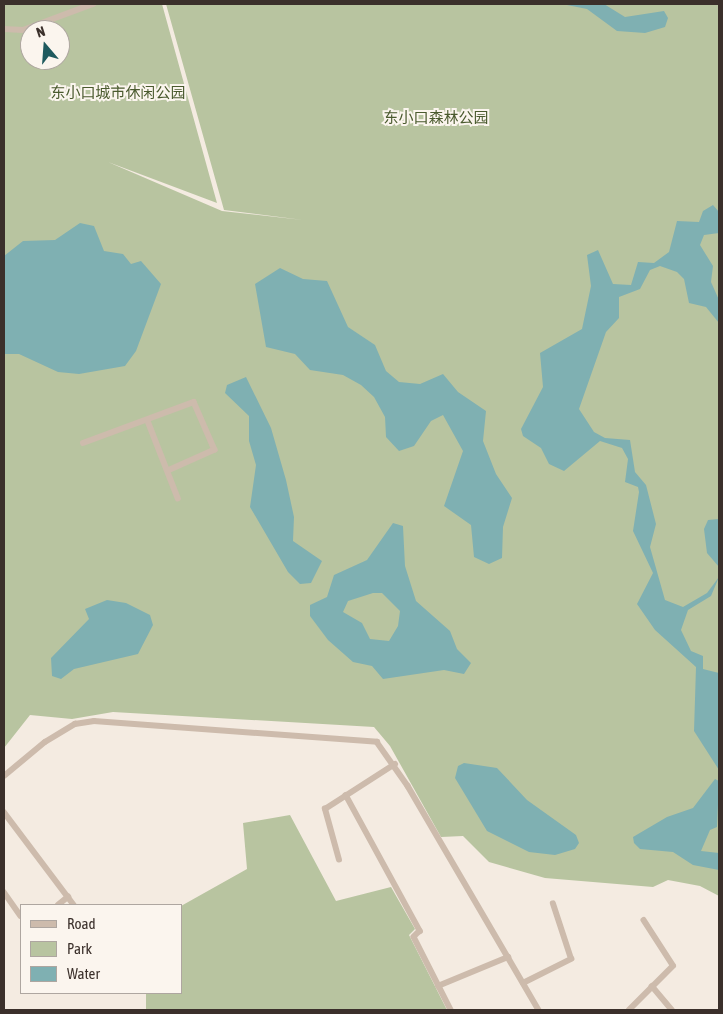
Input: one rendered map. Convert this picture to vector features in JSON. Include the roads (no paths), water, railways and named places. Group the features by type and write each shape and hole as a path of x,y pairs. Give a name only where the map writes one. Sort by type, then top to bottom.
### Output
{"street":[{"path":"4,29 23,30 93,4"},
{"path":"83,443 123,426 148,421 194,402 216,444 215,450 168,471"},
{"path":"148,421 178,498"},
{"path":"4,776 67,729 94,721 377,742 394,764 539,1010"},
{"path":"339,860 325,809 394,764"},
{"path":"346,795 420,931 414,937 451,1010"},
{"path":"4,812 73,904"},
{"path":"4,892 20,915"},
{"path":"59,904 68,897"},
{"path":"523,983 571,959 553,904"},
{"path":"629,1010 674,966 644,921"},
{"path":"438,986 508,957"},
{"path":"652,986 672,1010"}],"water":[{"path":"562,4 604,4 625,17 664,11 668,18 665,27 645,33 617,31 587,9"},
{"path":"713,205 719,212 719,233 704,235 700,245 713,266 711,282 719,300 719,323 706,307 689,303 684,279 677,272 660,266 650,270 640,289 619,297 619,318 606,332 579,409 594,432 605,438 630,440 635,472 646,485 656,524 650,547 665,600 683,607 707,593 719,577 711,596 688,610 681,630 691,651 703,656 703,669 719,673 719,770 694,731 696,667 655,630 637,604 653,573 633,531 639,492 638,487 625,482 628,459 622,448 600,441 564,471 549,464 541,448 523,436 521,429 543,387 540,353 582,329 591,286 587,255 598,250 613,284 631,285 638,262 654,263 669,252 677,221 699,222 703,211"},
{"path":"80,223 94,226 104,251 123,254 131,264 141,261 161,284 136,351 125,366 79,374 58,372 19,354 4,354 4,256 23,241 55,240"},
{"path":"280,268 303,279 327,281 348,327 375,345 386,371 399,382 420,384 443,374 458,392 486,411 483,441 496,474 512,498 503,527 502,558 489,564 474,557 471,525 444,506 463,451 443,415 431,421 414,446 399,451 386,437 385,417 374,397 361,385 343,375 310,370 295,354 266,347 255,284"},
{"path":"246,377 271,428 286,480 294,517 293,541 322,561 311,583 300,584 288,572 250,507 256,465 249,441 249,416 225,393 227,385"},
{"path":"719,519 719,567 707,553 704,529 708,520"},
{"path":"393,523 403,526 405,566 416,601 450,631 457,649 471,663 464,674 444,670 383,679 372,666 353,662 328,640 310,616 310,605 327,597 334,575 367,560","holes":["373,593 382,593 400,611 398,626 389,641 370,639 362,623 343,612 348,601"]},
{"path":"107,600 126,603 150,615 153,625 138,654 74,669 61,679 52,676 51,658 89,619 85,609"},
{"path":"464,763 497,768 527,800 576,835 579,843 575,849 555,855 529,852 487,831 455,778 458,766"},
{"path":"715,779 719,781 717,827 710,830 701,851 719,853 719,870 693,865 673,852 640,849 634,843 633,837 667,817 693,808"}],"park label":[{"name":"东小口城市休闲公园","path":"118,93"},
{"name":"东小口森林公园","path":"436,118"}]}
